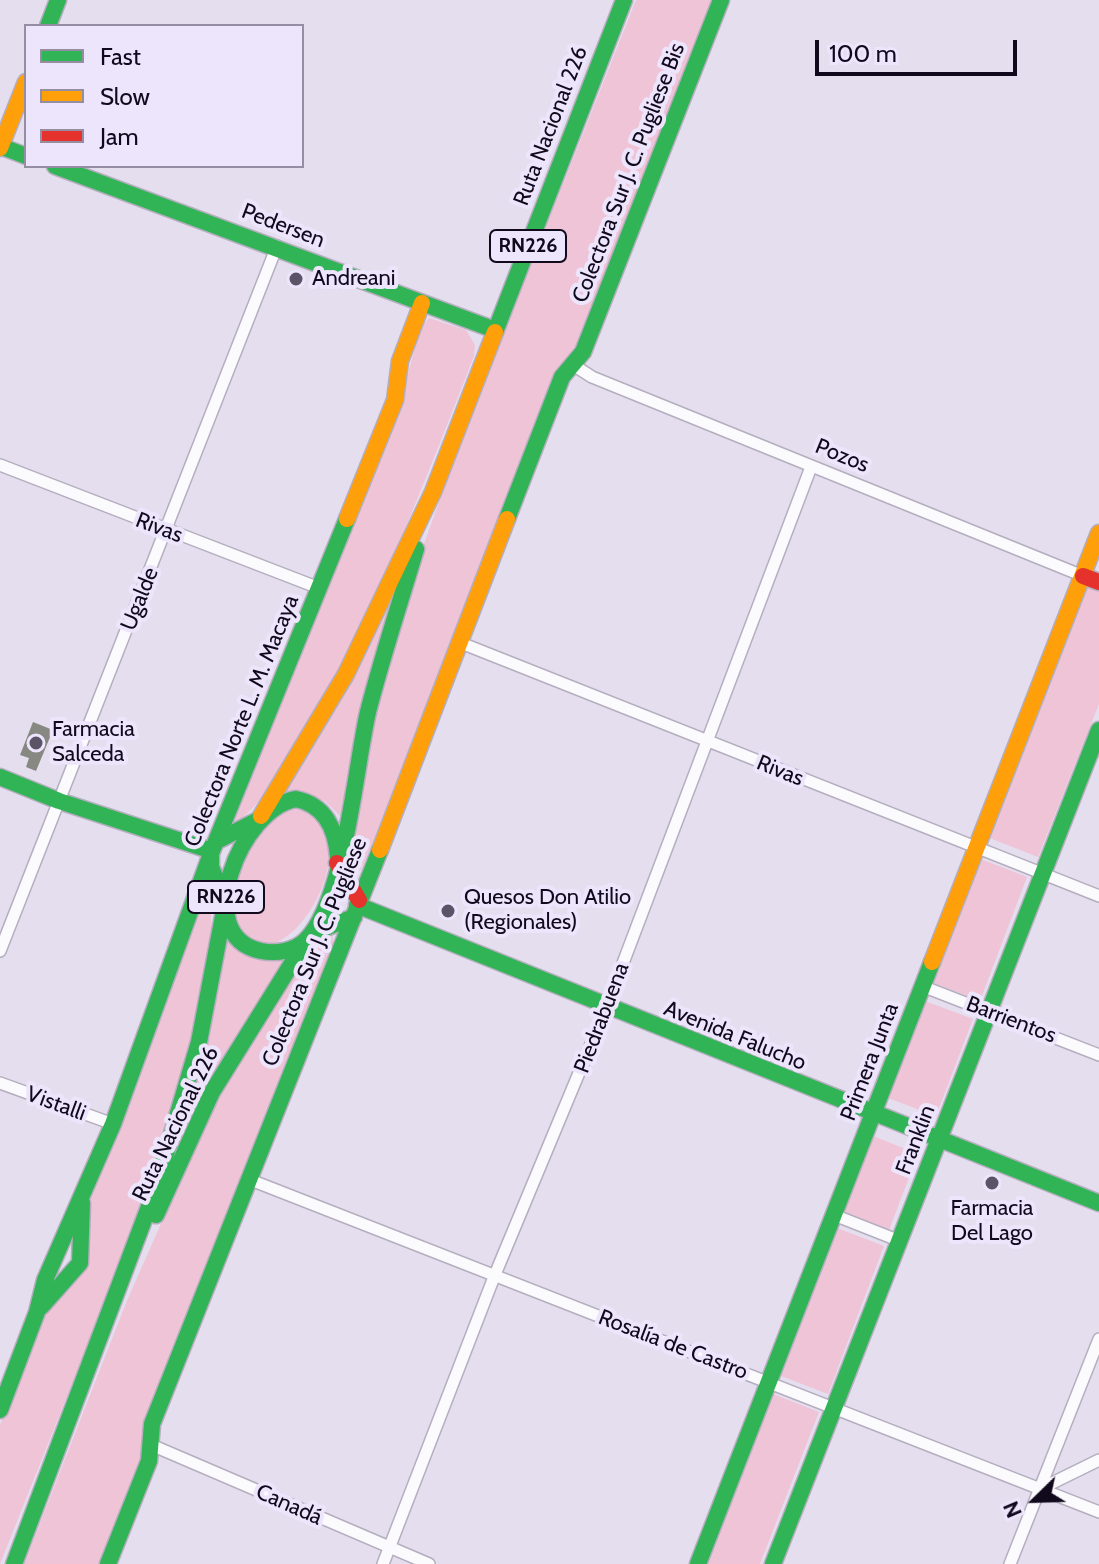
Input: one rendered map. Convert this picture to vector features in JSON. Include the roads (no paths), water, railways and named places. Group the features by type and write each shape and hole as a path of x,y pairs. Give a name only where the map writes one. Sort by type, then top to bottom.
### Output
{"main road":[{"path":"49,24 58,0"},
{"name":"Ruta Nacional 226","path":"14,1564 119,1295 206,1103 257,1015 310,936 337,860 380,663 433,492 624,0"},
{"name":"Colectora Sur J. C. Pugliese Bis","path":"576,361 583,352 721,0"},
{"path":"24,87 0,147 24,155"},
{"name":"Pedersen","path":"61,168 277,246 495,330"},
{"name":"Colectora Norte L. M. Macaya","path":"1,1405 62,1238 82,1201 113,1124 214,849 395,400 400,361 422,303"},
{"name":"Colectora Sur J. C. Pugliese","path":"108,1564 149,1461 152,1424 461,643 562,377 576,361"},
{"name":"Ruta Nacional 226","path":"119,1295 195,1057 233,868 346,674 433,492"},
{"name":"Primera Junta","path":"698,1564 976,849 1091,579 1099,533"},
{"name":"Franklin","path":"773,1564 1099,732"},
{"path":"0,777 59,801 214,849"},
{"path":"225,906 221,883 211,867 214,849 283,802 311,802 332,822 337,860 356,907 345,924 327,925 310,936"},
{"name":"RN226","path":"225,906 232,933 251,950 277,953 310,936"},
{"name":"Avenida Falucho","path":"356,907 1099,1203"},
{"name":"Colectora Norte L. M. Macaya","path":"37,1312 80,1263 82,1201"}],"street":[{"name":"Ugalde","path":"0,951 168,532 277,246"},
{"name":"Pozos","path":"576,361 578,368 592,377 1091,579"},
{"name":"Rivas","path":"0,465 319,588"},
{"name":"Piedrabuena","path":"383,1564 494,1277 606,1008 811,467"},
{"name":"Rivas","path":"461,643 1099,896"},
{"name":"Barrientos","path":"922,986 1099,1055"},
{"name":"Vistalli","path":"0,1083 113,1124"},
{"name":"Rosalía de Castro","path":"248,1179 1099,1512"},
{"path":"834,1215 900,1241"},
{"path":"1010,1564 1099,1339"},
{"name":"Canadá","path":"150,1449 156,1447 429,1564"},
{"path":"1040,1489 1099,1460"}],"place":[{"name":"Andreani","path":"296,279"},
{"name":"Farmacia Salceda","path":"36,743"},
{"name":"Quesos Don Atilio (Regionales)","path":"448,911"},
{"name":"Farmacia Del Lago","path":"992,1183"}]}
